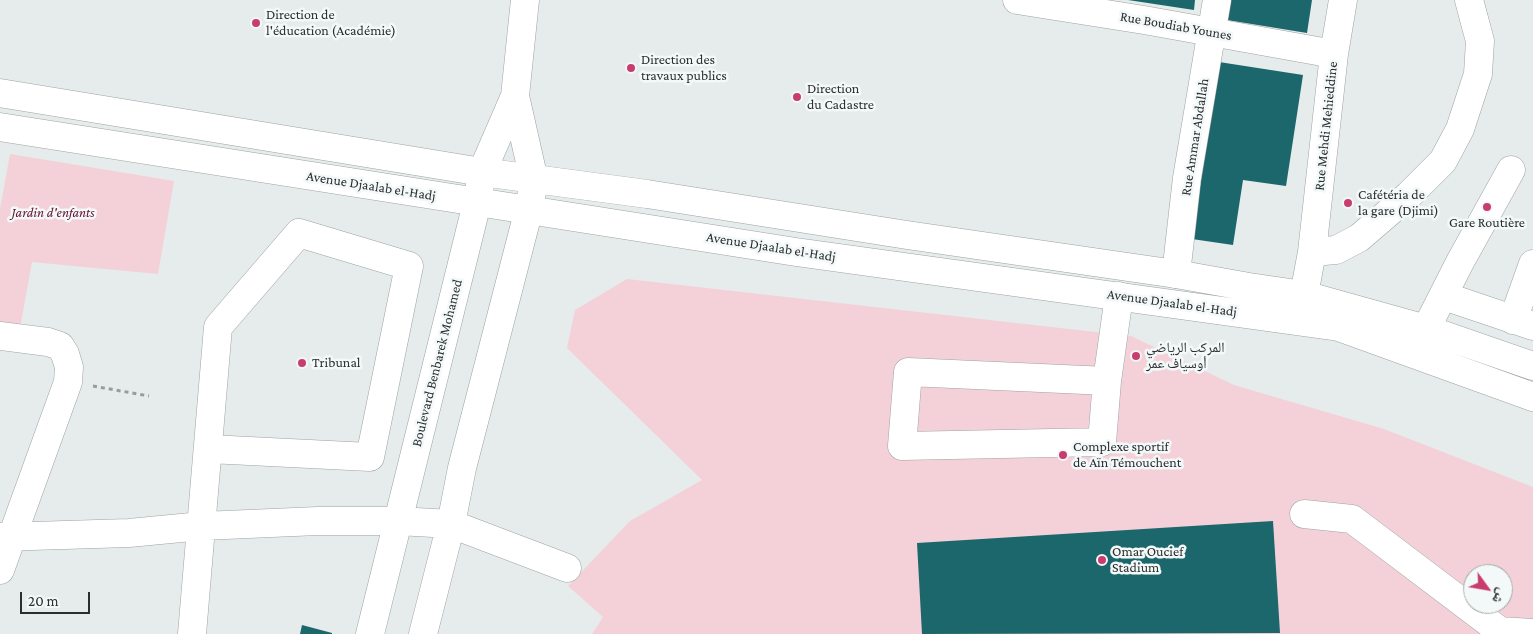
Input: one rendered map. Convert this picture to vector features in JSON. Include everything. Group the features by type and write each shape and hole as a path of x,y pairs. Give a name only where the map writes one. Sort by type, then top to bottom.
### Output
{"street":[{"name":"Boulevard Benbarek Mohamed","path":"370,634 477,203 482,172 515,96 525,0"},
{"name":"Rue Boudiab Younes","path":"1017,0 1078,5 1144,20 1334,54"},
{"name":"Rue Ammar Abdallah","path":"1176,274 1187,178 1217,0"},
{"name":"Rue Mehdi Mehieddine","path":"1304,295 1312,252 1334,54 1343,0"},
{"path":"1312,252 1336,250 1359,238 1409,195 1443,161 1460,129 1478,74 1480,41 1469,0"},
{"name":"Avenue Djaalab el-Hadj","path":"0,93 482,172 646,194 1304,295 1426,329 1533,366"},
{"name":"Boulevard Benbarek Mohamed","path":"423,634 451,524 462,468 529,209 534,180 515,96"},
{"name":"Avenue Djaalab el-Hadj","path":"0,127 796,252 1338,327 1533,397"},
{"path":"1426,329 1460,262 1512,170"},
{"path":"192,634 218,327 298,233 409,266 370,457 209,449"},
{"path":"1444,296 1524,314 1533,264"},
{"path":"1107,381 908,372 902,446 1102,442 1107,381 1119,296"},
{"path":"0,336 48,342 60,346 69,367 68,382 6,536 0,570"},
{"path":"1304,514 1352,519 1501,632 1533,633"},
{"path":"6,536 129,533 202,526 318,520 451,524 567,568"}],"path":[{"path":"68,382 149,396"}],"green space":[{"name":"Jardin d'enfants","path":"10,154 174,181 158,274 32,262 20,328 0,326 0,209"},
{"name":"Complexe sportif de Aïn Témouchent","path":"627,279 1131,336 1234,385 1384,429 1533,487 1533,634 592,634 603,617 568,586 630,521 702,480 567,348 575,310"}],"building":[{"path":"1128,0 1195,0 1194,10"},
{"path":"1230,0 1312,0 1307,33 1227,20"},
{"path":"1219,62 1303,75 1286,186 1243,180 1233,245 1192,239"},
{"path":"1273,521 1280,633 922,634 917,543"},
{"path":"302,625 332,633 332,634 300,634"}],"place":[{"name":"Direction de l'éducation (Académie)","path":"256,23"},
{"name":"Direction des travaux publics","path":"631,68"},
{"name":"Direction du Cadastre","path":"797,97"},
{"name":"Cafétéria de la gare (Djimi)","path":"1348,203"},
{"name":"Gare Routière","path":"1487,207"},
{"name":"المركب الرياضي أوسياف عمر","path":"1136,356"},
{"name":"Tribunal","path":"302,363"},
{"name":"Complexe sportif de Aïn Témouchent","path":"1063,455"},
{"name":"Omar Oucief Stadium","path":"1102,560"}]}
